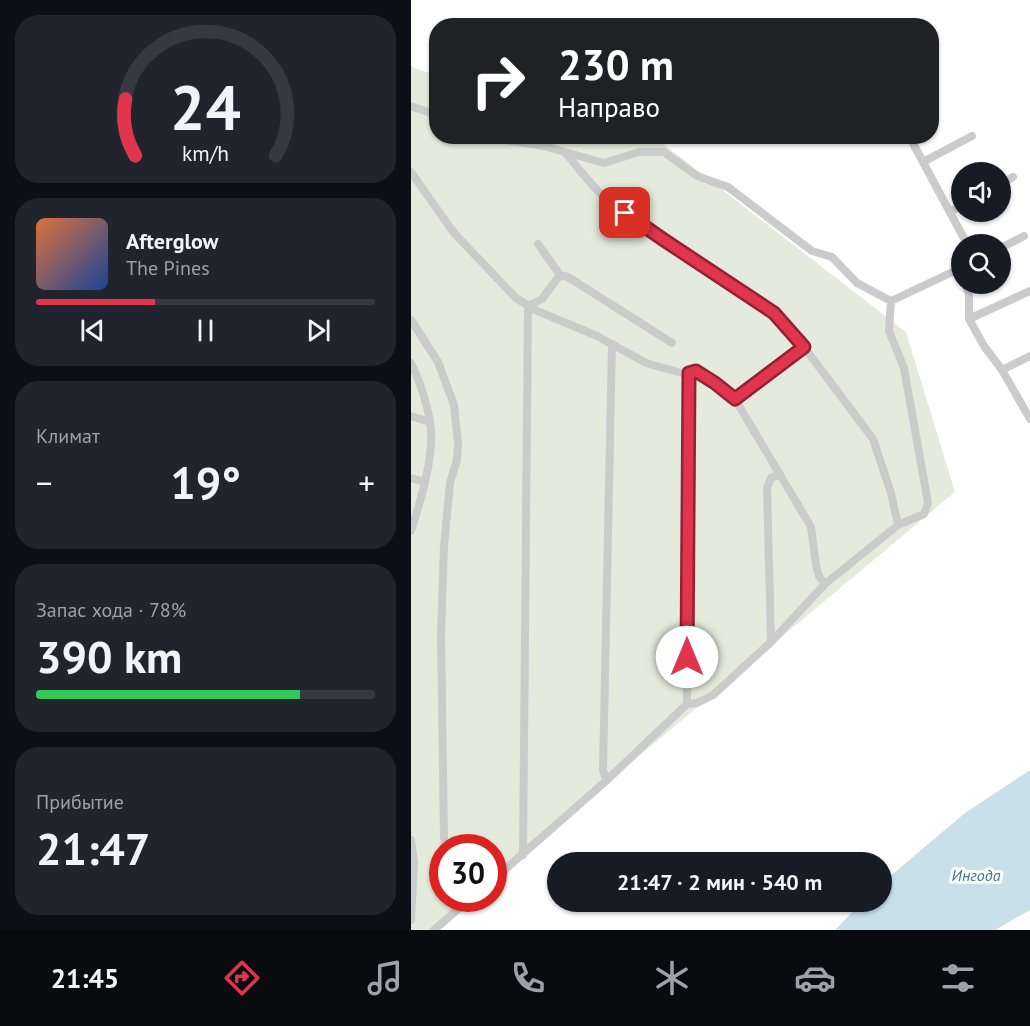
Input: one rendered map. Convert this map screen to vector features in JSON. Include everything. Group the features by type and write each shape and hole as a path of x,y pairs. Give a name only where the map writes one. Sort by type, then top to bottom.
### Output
{"street":[{"path":"411,107 429,112"},
{"path":"923,162 972,136"},
{"path":"531,144 604,163 639,152 664,152 697,176 728,187 812,251 832,257 857,283 891,301"},
{"path":"913,144 962,234"},
{"path":"565,152 606,199 774,313 804,347 873,439 891,493 898,525"},
{"path":"411,172 454,233 516,298 535,310 597,336 646,363 685,374 696,371 735,399 811,527 816,565 819,576 825,584"},
{"path":"1011,243 1024,236"},
{"path":"538,244 560,275 568,277 672,343"},
{"path":"891,301 951,274"},
{"path":"528,306 542,299 560,275"},
{"path":"969,319 1030,291"},
{"path":"969,294 969,319 1030,419"},
{"path":"507,867 606,782 687,704 713,695 771,642 825,584 898,525 924,514 929,503 904,368 889,331 891,301"},
{"path":"522,855 528,306"},
{"path":"411,320 438,362 454,405 459,444 450,483 444,547 441,634 445,834"},
{"path":"606,782 603,757 612,344"},
{"path":"735,399 804,347"},
{"path":"1002,370 1030,356"},
{"path":"411,363 418,378 430,422 431,443 425,482 411,531"},
{"path":"687,704 689,373"},
{"path":"411,416 430,422"},
{"path":"771,642 767,488 771,478 780,474"},
{"path":"411,478 425,482"},
{"path":"411,840 411,920"},
{"path":"434,930 451,912"}],"green space":[{"path":"411,65 429,73 429,144 663,144 906,332 955,492 507,866 507,834 429,834 429,912 451,912 430,930 411,930"}],"water":[{"name":"Ингода","path":"1030,770 1030,910 995,930 835,930 852,912 892,912 892,875 965,813"}],"route":[{"path":"625,213 774,313 804,347 735,399 696,371 689,373 687,657"}]}
